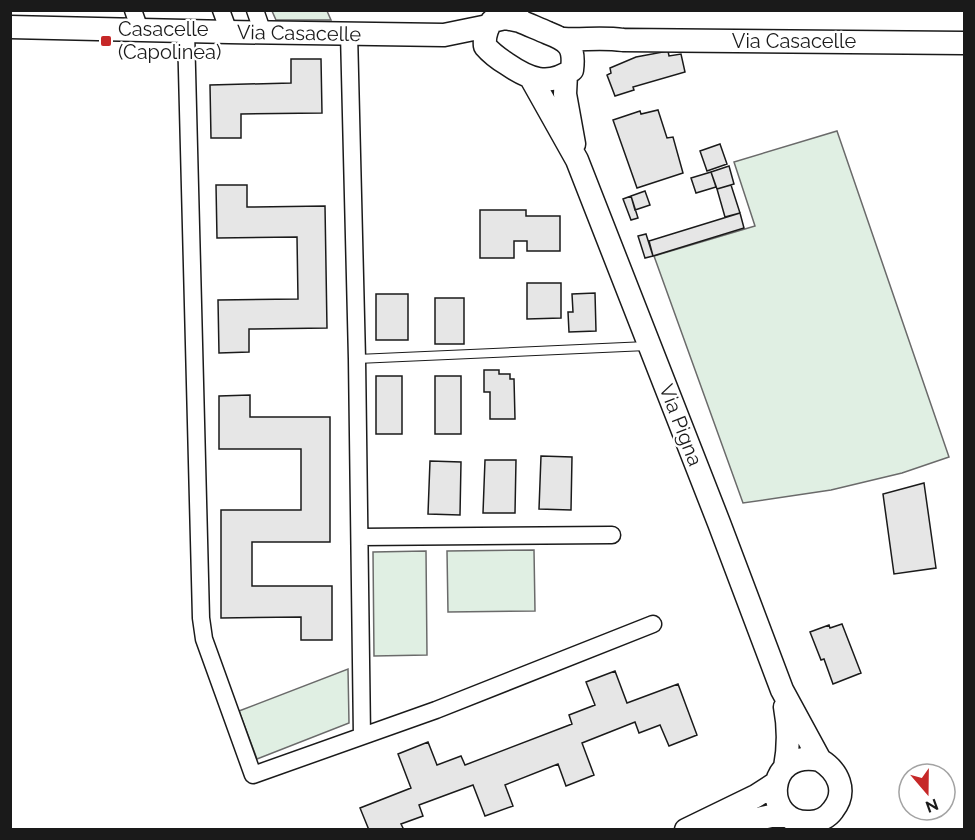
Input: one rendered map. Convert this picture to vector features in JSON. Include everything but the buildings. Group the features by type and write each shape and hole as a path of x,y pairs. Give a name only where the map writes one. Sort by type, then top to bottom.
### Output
{"main road":[{"path":"564,39 518,16 505,18 489,26 520,73 531,78 550,80 569,72"},
{"name":"Via Casacelle","path":"10,27 137,20 186,31 444,35 489,26"},
{"name":"Via Casacelle","path":"564,39 964,43"},
{"name":"Via Pigna","path":"564,39 572,50 573,59 565,94 577,160"},
{"name":"Via Casacelle","path":"569,72 586,56 623,40"},
{"name":"Via Pigna","path":"531,78 577,160 782,690 820,760 834,771 838,779 840,789 836,806 840,830"},
{"name":"Via Pigna","path":"782,690 789,729 789,748 775,792 781,809 802,823"},
{"path":"686,830 756,796 793,762 811,758 820,760"},
{"path":"709,830 771,816 802,823 814,822 830,814 836,806"}],"street":[{"path":"221,10 229,32"},
{"path":"255,10 263,33"},
{"path":"186,31 201,618 204,639 252,775 436,710 653,624"},
{"path":"349,33 357,359 362,736"},
{"path":"360,537 612,535"}],"lane":[{"path":"357,359 650,345"}],"green space":[{"path":"272,11 327,11 331,20 276,20"},
{"path":"837,131 949,457 902,473 831,490 743,503 654,256 755,226 734,162"},
{"path":"534,550 535,611 448,612 447,551"},
{"path":"426,551 427,655 374,656 373,552"},
{"path":"348,669 349,723 257,759 239,711"}],"place":[{"name":"Casacelle (Capolinea)","path":"106,41"}]}
